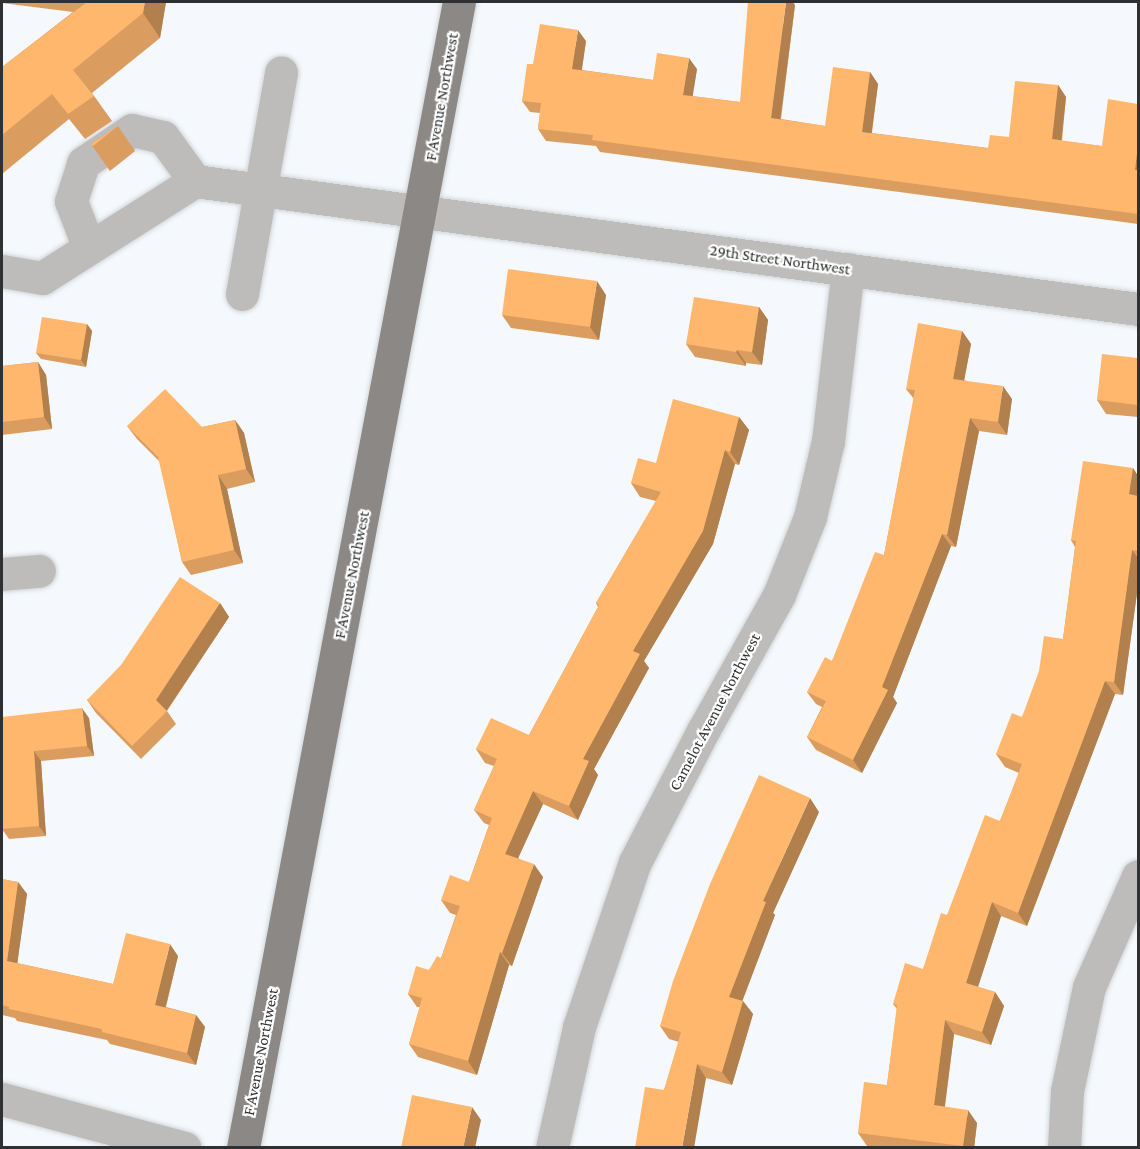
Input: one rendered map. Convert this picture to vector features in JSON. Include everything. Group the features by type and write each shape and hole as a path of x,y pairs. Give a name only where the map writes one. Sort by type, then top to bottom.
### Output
{"main road":[{"name":"F Avenue Northwest","path":"243,1148 459,2"}],"street":[{"path":"242,294 281,72"},
{"path":"2,271 42,278 195,181 163,137 132,130 83,164 71,201 89,248"},
{"name":"29th Street Northwest","path":"195,181 1138,309"},
{"name":"Camelot Avenue Northwest","path":"552,1148 579,1027 635,862 703,731 779,595 810,517 828,441 848,269"},
{"path":"2,574 39,571"},
{"path":"1064,1148 1067,1091 1089,987 1138,876"},
{"path":"2,1099 185,1148"}],"building":[{"path":"87,2 145,2 143,13 73,70 94,96 68,114 52,94 2,135 2,67"},
{"path":"748,2 786,2 771,118 825,126 833,67 870,72 862,132 988,148 990,135 1009,137 1015,81 1058,85 1052,139 1102,146 1108,99 1138,104 1138,144 1135,170 1138,170 1138,214 592,140 593,135 538,129 541,103 522,101 527,64 533,64 540,24 578,30 572,69 653,80 657,53 689,58 683,95 740,102"},
{"path":"118,126 93,146 91,144"},
{"path":"508,269 597,281 590,327 502,315"},
{"path":"694,297 759,307 752,352 737,350 736,352 686,344"},
{"path":"42,317 87,324 81,360 36,353"},
{"path":"918,323 962,331 953,379 1003,386 998,422 970,418 947,535 942,534 882,687 888,690 853,760 807,737 826,701 807,692 825,657 832,661 875,552 884,555 915,390 906,389"},
{"path":"1102,354 1138,358 1138,405 1097,400"},
{"path":"38,362 44,417 2,422 2,366"},
{"path":"165,389 202,427 235,420 246,469 218,475 234,550 182,562 158,457 127,426"},
{"path":"673,399 739,417 730,452 725,450 703,531 633,651 640,654 583,759 589,761 569,806 533,791 505,854 534,864 502,953 500,952 468,1061 409,1044 422,998 408,994 416,966 429,970 437,956 441,958 460,906 441,900 450,875 469,882 492,818 474,810 497,759 476,749 491,718 529,735 599,605 596,603 661,492 631,483 638,458 656,463"},
{"path":"1083,461 1133,468 1129,494 1138,496 1138,551 1132,550 1114,682 1105,681 1018,913 992,902 966,983 995,992 982,1032 945,1020 934,1105 968,1110 963,1146 858,1133 864,1082 887,1085 897,1005 893,1004 905,963 923,969 941,913 947,915 985,815 1000,821 1022,764 996,754 1012,713 1022,717 1039,671 1044,636 1063,639 1076,541 1071,540"},
{"path":"180,577 220,603 156,700 167,711 132,746 87,700 121,665"},
{"path":"82,708 87,746 34,751 39,826 2,829 2,717"},
{"path":"759,775 810,798 763,901 766,902 729,997 743,1001 722,1072 697,1064 682,1148 635,1148 645,1087 664,1090 681,1032 660,1026 673,981 710,884"},
{"path":"2,879 18,882 7,961 113,984 126,933 170,944 155,1005 196,1015 187,1053 102,1032 102,1029 9,1009 2,1005"},
{"path":"412,1095 472,1107 463,1148 401,1148"}]}
